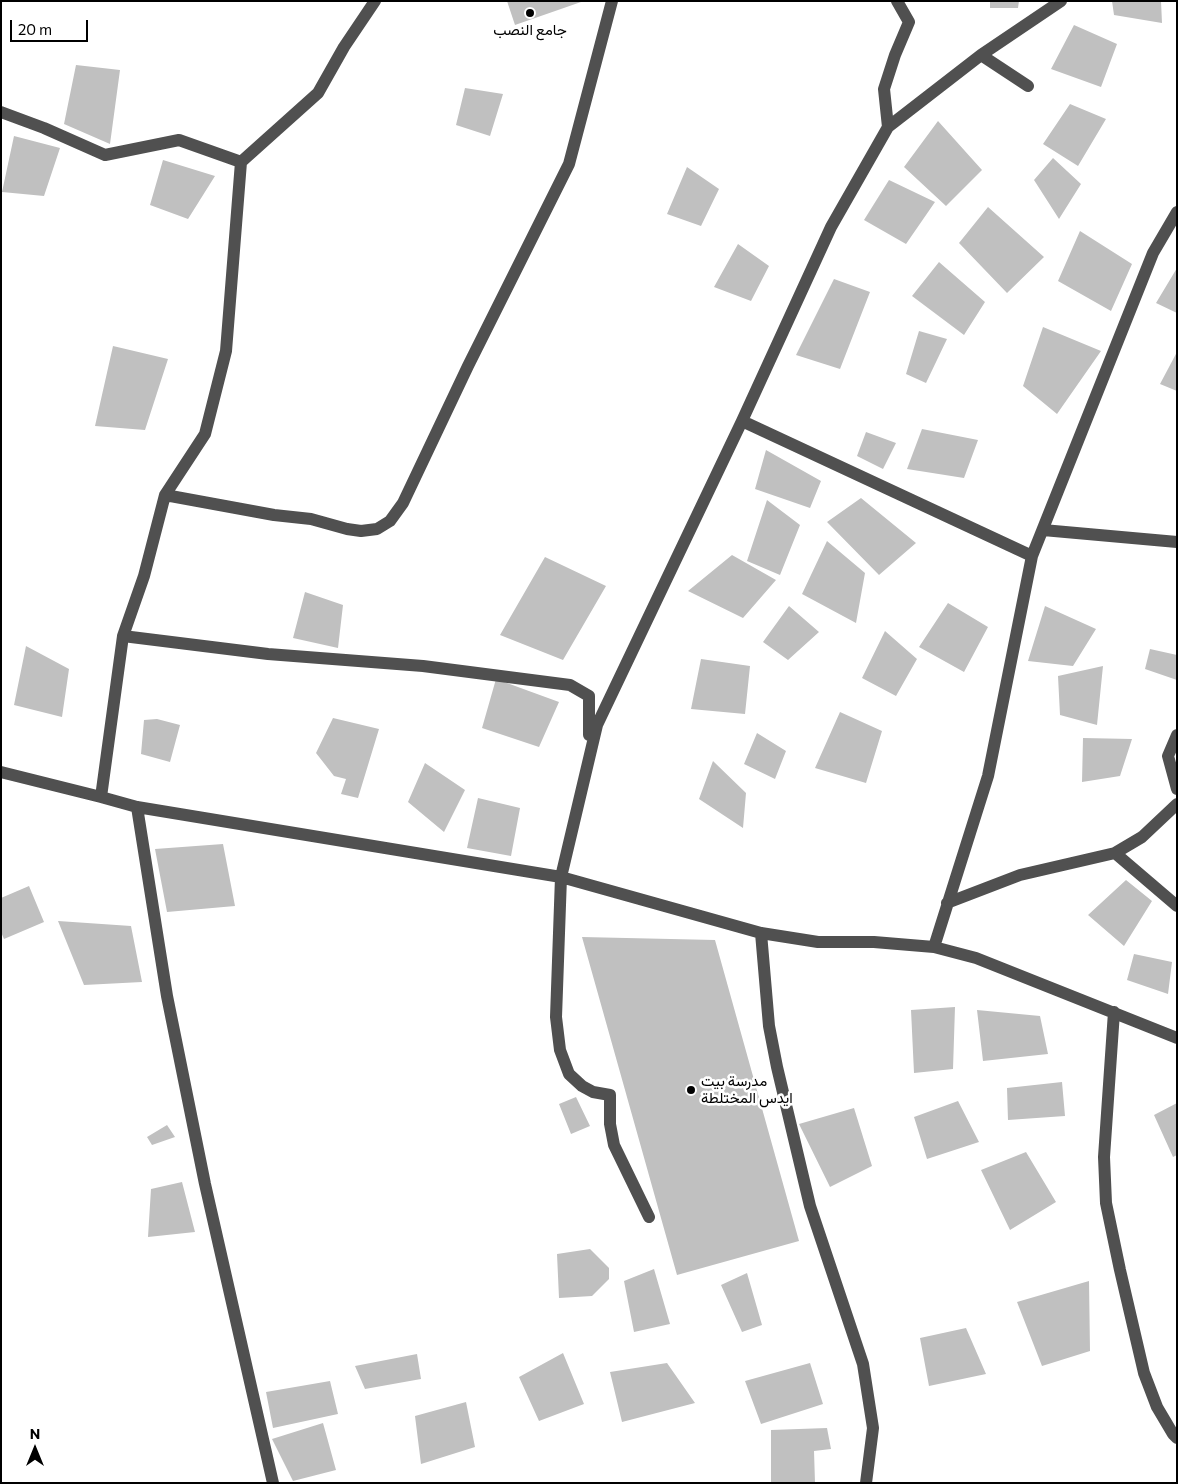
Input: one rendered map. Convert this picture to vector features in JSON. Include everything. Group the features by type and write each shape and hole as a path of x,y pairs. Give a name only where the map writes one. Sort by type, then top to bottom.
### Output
{"street":[{"path":"100,797 123,636 144,576 165,495 205,434 226,351 241,162 318,94 344,48 375,1"},
{"path":"165,495 274,515 311,519 361,531 377,529 390,522 403,502 468,366 569,164 612,1"},
{"path":"888,127 884,89 895,55 909,22 897,1"},
{"path":"649,1217 614,1145 610,1124 610,1095 593,1092 582,1086 569,1074 560,1050 556,1017 561,877 597,725 742,421 831,227 888,127 981,55 1061,1"},
{"path":"981,55 1028,86"},
{"path":"1,112 44,128 104,155 179,140 241,162"},
{"path":"934,947 988,776 1032,556 1153,254 1177,212"},
{"path":"742,421 1032,556"},
{"path":"1043,530 1177,542"},
{"path":"123,636 268,654 423,666 570,685 589,696 589,735 597,725"},
{"path":"1177,735 1168,756 1177,789"},
{"path":"1,772 137,808 561,877 761,933 818,942 874,942 934,947 976,958 1177,1038"},
{"path":"948,902 1020,875 1114,854 1142,837 1177,804"},
{"path":"137,808 166,996 205,1184 273,1483"},
{"path":"1114,854 1177,906"},
{"path":"761,933 770,1026 777,1067 810,1206 863,1364 873,1428 866,1483"},
{"path":"1114,1012 1104,1157 1106,1203 1144,1374 1157,1407 1177,1438"}],"building":[{"name":"جامع النصب","path":"507,1 581,1 581,2 515,25"},
{"path":"990,1 1019,1 1018,8 990,8"},
{"path":"1112,1 1161,1 1162,23 1114,15"},
{"path":"1074,25 1117,44 1101,87 1051,69"},
{"path":"76,65 120,70 110,144 64,124"},
{"path":"465,88 503,94 490,136 456,125"},
{"path":"1070,104 1106,119 1078,166 1043,144"},
{"path":"938,121 982,170 946,206 904,167"},
{"path":"14,136 60,148 44,196 2,192"},
{"path":"1053,158 1081,184 1059,219 1034,180"},
{"path":"163,160 215,176 188,219 150,205"},
{"path":"687,167 719,189 701,226 667,214"},
{"path":"889,180 935,202 906,244 864,220"},
{"path":"988,207 1044,257 1007,293 959,243"},
{"path":"1080,231 1132,264 1111,311 1058,281"},
{"path":"738,244 769,266 751,301 714,287"},
{"path":"939,262 985,302 964,335 912,296"},
{"path":"1177,268 1177,313 1156,303"},
{"path":"834,279 870,292 840,369 796,355"},
{"path":"1043,327 1101,351 1057,414 1023,386"},
{"path":"919,331 947,339 926,383 906,374"},
{"path":"113,346 168,359 145,430 95,426"},
{"path":"1177,352 1177,391 1160,384"},
{"path":"922,429 978,440 964,478 907,469"},
{"path":"866,432 896,443 883,469 857,456"},
{"path":"766,450 821,481 810,508 755,489"},
{"path":"861,498 916,543 879,575 827,522"},
{"path":"767,500 800,525 780,575 747,561"},
{"path":"827,541 865,573 856,623 802,594"},
{"path":"732,555 776,580 743,618 688,591"},
{"path":"545,557 606,586 563,660 500,635"},
{"path":"305,592 343,605 338,648 293,638"},
{"path":"948,603 988,627 964,672 919,647"},
{"path":"789,606 819,632 788,660 763,642"},
{"path":"1045,606 1096,629 1073,666 1028,661"},
{"path":"885,631 917,659 896,696 862,678"},
{"path":"26,646 69,669 62,717 14,705"},
{"path":"1150,649 1177,655 1177,680 1145,669"},
{"path":"701,659 750,666 745,714 691,709"},
{"path":"1103,666 1097,725 1060,715 1058,676"},
{"path":"496,679 559,702 539,747 482,728"},
{"path":"840,712 882,731 866,783 815,768"},
{"path":"333,718 379,729 358,798 341,794 346,779 334,776 316,753"},
{"path":"157,719 180,725 170,762 141,754 144,720"},
{"path":"757,733 786,751 775,779 744,764"},
{"path":"1083,738 1132,739 1120,776 1082,782"},
{"path":"713,761 746,793 743,828 699,799"},
{"path":"425,763 465,790 444,832 408,802"},
{"path":"478,798 520,808 511,856 467,848"},
{"path":"223,844 235,906 167,912 155,849"},
{"path":"1126,880 1152,901 1124,946 1088,915"},
{"path":"29,886 44,922 4,939 1,932 1,898"},
{"path":"58,921 131,926 142,982 84,985"},
{"name":"مدرسة بيت ايدس المختلطة","path":"582,937 715,940 799,1241 677,1275"},
{"path":"1134,954 1172,962 1168,994 1127,980"},
{"path":"955,1007 953,1069 914,1073 911,1010"},
{"path":"977,1010 1040,1016 1048,1054 983,1061"},
{"path":"1062,1082 1065,1116 1008,1120 1007,1088"},
{"path":"576,1097 590,1126 571,1134 559,1104"},
{"path":"958,1101 979,1142 927,1159 914,1117"},
{"path":"1177,1103 1177,1155 1173,1157 1154,1115"},
{"path":"854,1108 872,1166 830,1187 799,1124"},
{"path":"167,1125 175,1137 152,1145 147,1137"},
{"path":"1026,1152 1056,1202 1010,1230 981,1170"},
{"path":"182,1182 195,1232 148,1237 151,1189"},
{"path":"590,1249 609,1268 609,1279 592,1296 559,1298 557,1254"},
{"path":"654,1269 670,1324 634,1332 624,1281"},
{"path":"747,1273 762,1325 742,1332 721,1285"},
{"path":"1089,1281 1090,1351 1042,1366 1017,1302"},
{"path":"966,1328 986,1374 929,1386 920,1338"},
{"path":"563,1353 584,1404 539,1421 519,1377"},
{"path":"417,1354 421,1379 365,1389 355,1366"},
{"path":"667,1363 695,1403 622,1422 610,1372"},
{"path":"810,1363 823,1404 761,1424 745,1381"},
{"path":"330,1381 338,1414 273,1428 266,1392"},
{"path":"466,1402 475,1447 421,1464 415,1416"},
{"path":"323,1423 336,1470 293,1481 272,1439"},
{"path":"827,1428 831,1449 814,1451 815,1483 771,1483 771,1430"}],"place":[{"name":"جامع النصب","path":"530,13"},
{"name":"مدرسة بيت ايدس المختلطة","path":"691,1090"}]}
